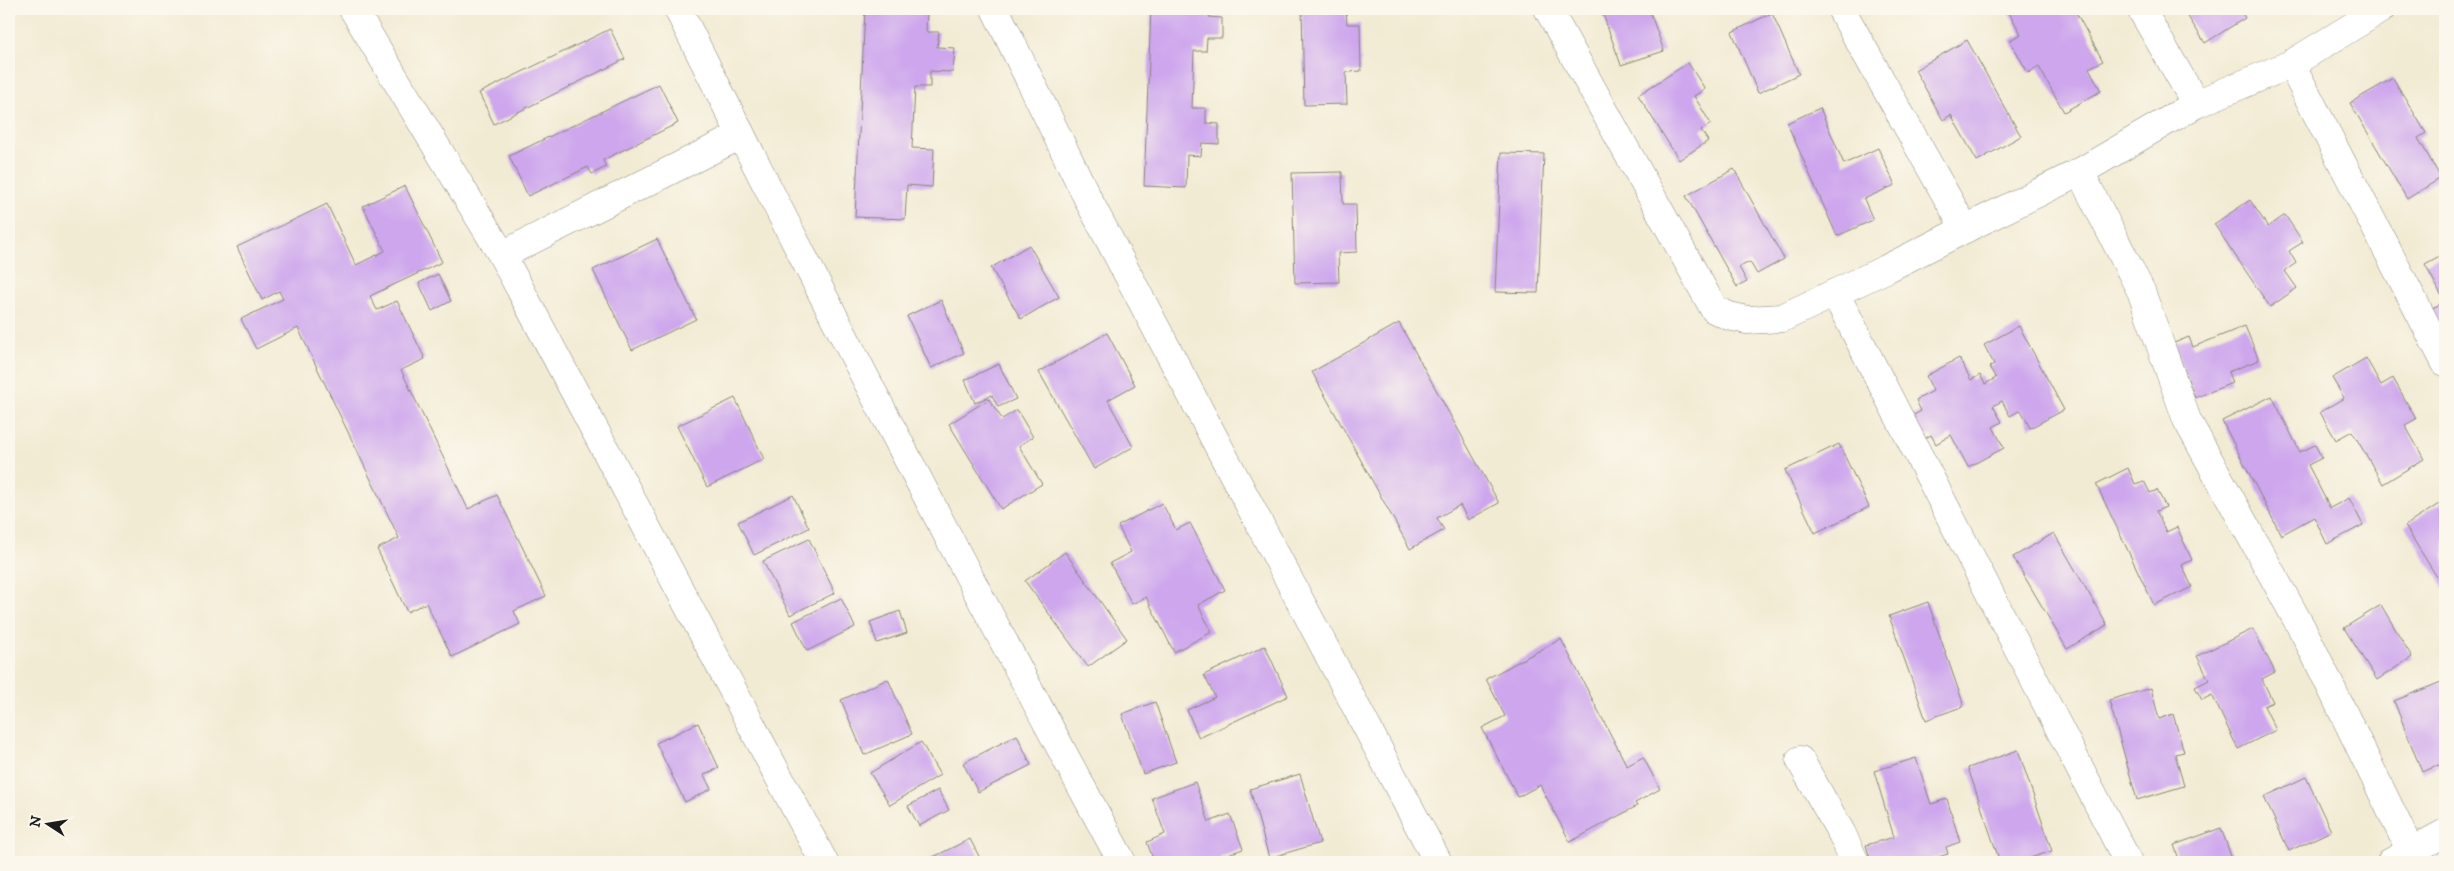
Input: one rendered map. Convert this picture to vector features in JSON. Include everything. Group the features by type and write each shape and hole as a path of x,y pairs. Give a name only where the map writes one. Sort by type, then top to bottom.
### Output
{"street":[{"path":"353,9 502,255 824,862"},
{"path":"678,9 988,616 1122,862"},
{"path":"995,9 1091,205 1438,862"},
{"path":"1548,9 1714,309 1729,316 1746,320 1782,318 1835,293 2080,172 2196,104 2290,64 2382,9"},
{"path":"1842,9 1964,229"},
{"path":"2141,9 2196,104"},
{"path":"2290,64 2445,362"},
{"path":"502,255 741,134"},
{"path":"2080,172 2141,290 2187,420 2306,636 2401,857 2445,833"},
{"path":"1835,293 2128,862"},
{"path":"1800,760 1842,834 1855,862"}],"building":[{"path":"865,9 927,9 926,32 939,32 937,47 955,48 953,72 930,71 930,87 915,87 912,148 934,149 932,187 907,185 905,219 855,217"},
{"path":"1151,9 1210,9 1209,17 1222,18 1222,38 1207,38 1206,51 1194,51 1192,108 1206,108 1206,123 1219,124 1219,144 1202,143 1201,156 1187,155 1186,188 1144,186"},
{"path":"1302,9 1346,9 1347,24 1360,24 1361,71 1346,72 1347,104 1304,105"},
{"path":"1601,9 1649,9 1664,51 1621,65"},
{"path":"2007,9 2074,9 2103,61 2089,68 2101,91 2064,112 2039,67 2028,73 2010,40 2021,34"},
{"path":"2183,9 2239,9 2245,18 2205,43"},
{"path":"1772,13 1799,74 1758,93 1732,32"},
{"path":"610,29 625,59 494,124 479,93"},
{"path":"1967,40 2021,136 1977,161 1951,115 1943,120 1915,70"},
{"path":"1688,63 1705,89 1694,96 1711,124 1701,130 1708,141 1679,160 1638,95"},
{"path":"2393,78 2426,133 2418,138 2441,178 2407,199 2350,103"},
{"path":"659,84 678,123 603,160 606,167 592,174 588,167 528,196 509,156"},
{"path":"1820,108 1844,164 1878,148 1895,185 1864,199 1873,220 1837,236 1787,123"},
{"path":"1501,153 1544,154 1538,293 1495,292"},
{"path":"1734,169 1784,259 1757,274 1750,262 1739,267 1747,282 1737,287 1686,196"},
{"path":"1342,172 1343,204 1356,204 1357,252 1338,253 1339,282 1295,283 1292,173"},
{"path":"405,186 442,262 370,296 377,310 397,301 425,359 401,370 468,509 497,495 546,596 514,611 520,624 452,657 426,603 407,612 377,549 399,538 298,328 256,349 241,319 283,299 279,291 262,300 237,247 327,204 356,265 385,251 363,206"},
{"path":"2250,200 2268,227 2285,215 2303,242 2289,251 2296,263 2285,271 2297,288 2270,307 2214,224"},
{"path":"657,239 696,319 632,350 593,270"},
{"path":"1029,245 1059,297 1021,319 991,268"},
{"path":"2445,253 2445,302 2425,264"},
{"path":"438,274 451,301 432,311 419,283"},
{"path":"941,300 964,353 931,368 907,316"},
{"path":"2445,302 2445,339 2430,309"},
{"path":"1399,323 1499,503 1468,520 1460,505 1437,518 1444,530 1410,549 1312,372"},
{"path":"2019,326 2064,410 2030,428 2021,410 2010,416 2002,401 1993,406 2002,422 1993,427 2004,448 1968,467 1951,435 1936,444 1931,435 1919,442 1907,419 1921,411 1916,400 1933,391 1926,376 1959,358 1971,380 1980,375 1985,384 1996,378 1989,367 1994,364 1984,345"},
{"path":"2245,326 2259,360 2228,372 2232,383 2195,398 2174,343 2189,337 2193,347"},
{"path":"1107,333 1135,385 1108,400 1133,447 1094,469 1039,372"},
{"path":"2366,358 2381,385 2393,378 2416,419 2405,425 2424,459 2383,484 2352,431 2336,440 2320,412 2344,398 2332,378"},
{"path":"999,364 1016,399 998,407 992,395 975,403 965,380"},
{"path":"2272,396 2300,452 2315,445 2322,458 2308,465 2330,508 2349,498 2363,525 2327,544 2314,517 2281,535 2222,421"},
{"path":"735,398 764,459 707,487 677,426"},
{"path":"989,399 1002,419 1017,410 1033,437 1019,446 1042,484 1001,509 949,424"},
{"path":"1839,444 1869,507 1815,533 1785,470"},
{"path":"2128,468 2135,484 2144,481 2150,493 2157,490 2166,507 2156,511 2166,532 2177,527 2192,560 2182,565 2192,587 2154,605 2096,484"},
{"path":"793,495 809,528 754,555 738,522"},
{"path":"2445,500 2445,590 2405,526"},
{"path":"1162,503 1176,530 1190,523 1225,590 1198,605 1212,632 1174,652 1146,597 1132,604 1110,563 1131,552 1118,526"},
{"path":"2054,533 2107,625 2067,649 2013,557"},
{"path":"809,539 835,593 790,615 763,561"},
{"path":"1065,552 1127,639 1088,667 1025,581"},
{"path":"841,598 855,627 807,651 793,622"},
{"path":"1928,602 1964,706 1926,720 1889,616"},
{"path":"2381,605 2412,657 2377,680 2344,628"},
{"path":"900,611 907,633 877,643 870,622"},
{"path":"2253,629 2275,672 2262,679 2273,702 2264,706 2276,730 2238,749 2212,695 2202,700 2195,687 2209,680 2197,656"},
{"path":"1561,639 1627,766 1643,757 1660,789 1635,803 1637,806 1570,842 1540,785 1518,797 1482,728 1505,716 1486,679"},
{"path":"1265,646 1288,696 1199,738 1187,710 1215,697 1204,675"},
{"path":"888,679 912,734 864,755 841,700"},
{"path":"2441,682 2445,693 2445,763 2422,772 2394,701"},
{"path":"2151,688 2159,719 2173,714 2184,752 2175,754 2184,786 2137,800 2109,700"},
{"path":"1155,702 1176,762 1143,774 1122,714"},
{"path":"698,723 719,768 704,775 711,789 685,802 656,743"},
{"path":"1017,735 1031,765 978,792 963,763"},
{"path":"921,742 940,775 890,805 870,773"},
{"path":"2018,750 2052,851 2018,862 2000,862 1968,768"},
{"path":"1916,758 1931,804 1947,799 1960,842 1946,847 1948,854 1922,862 1871,862 1866,845 1894,837 1874,771"},
{"path":"1300,774 1320,843 1269,858 1250,789"},
{"path":"2306,777 2331,831 2289,851 2264,797"},
{"path":"1195,782 1209,822 1230,814 1243,849 1220,857 1222,862 1154,862 1147,842 1165,834 1152,798"},
{"path":"938,790 949,810 919,826 908,806"},
{"path":"2221,828 2233,862 2180,862 2174,845"},
{"path":"970,839 982,862 923,862"}]}
